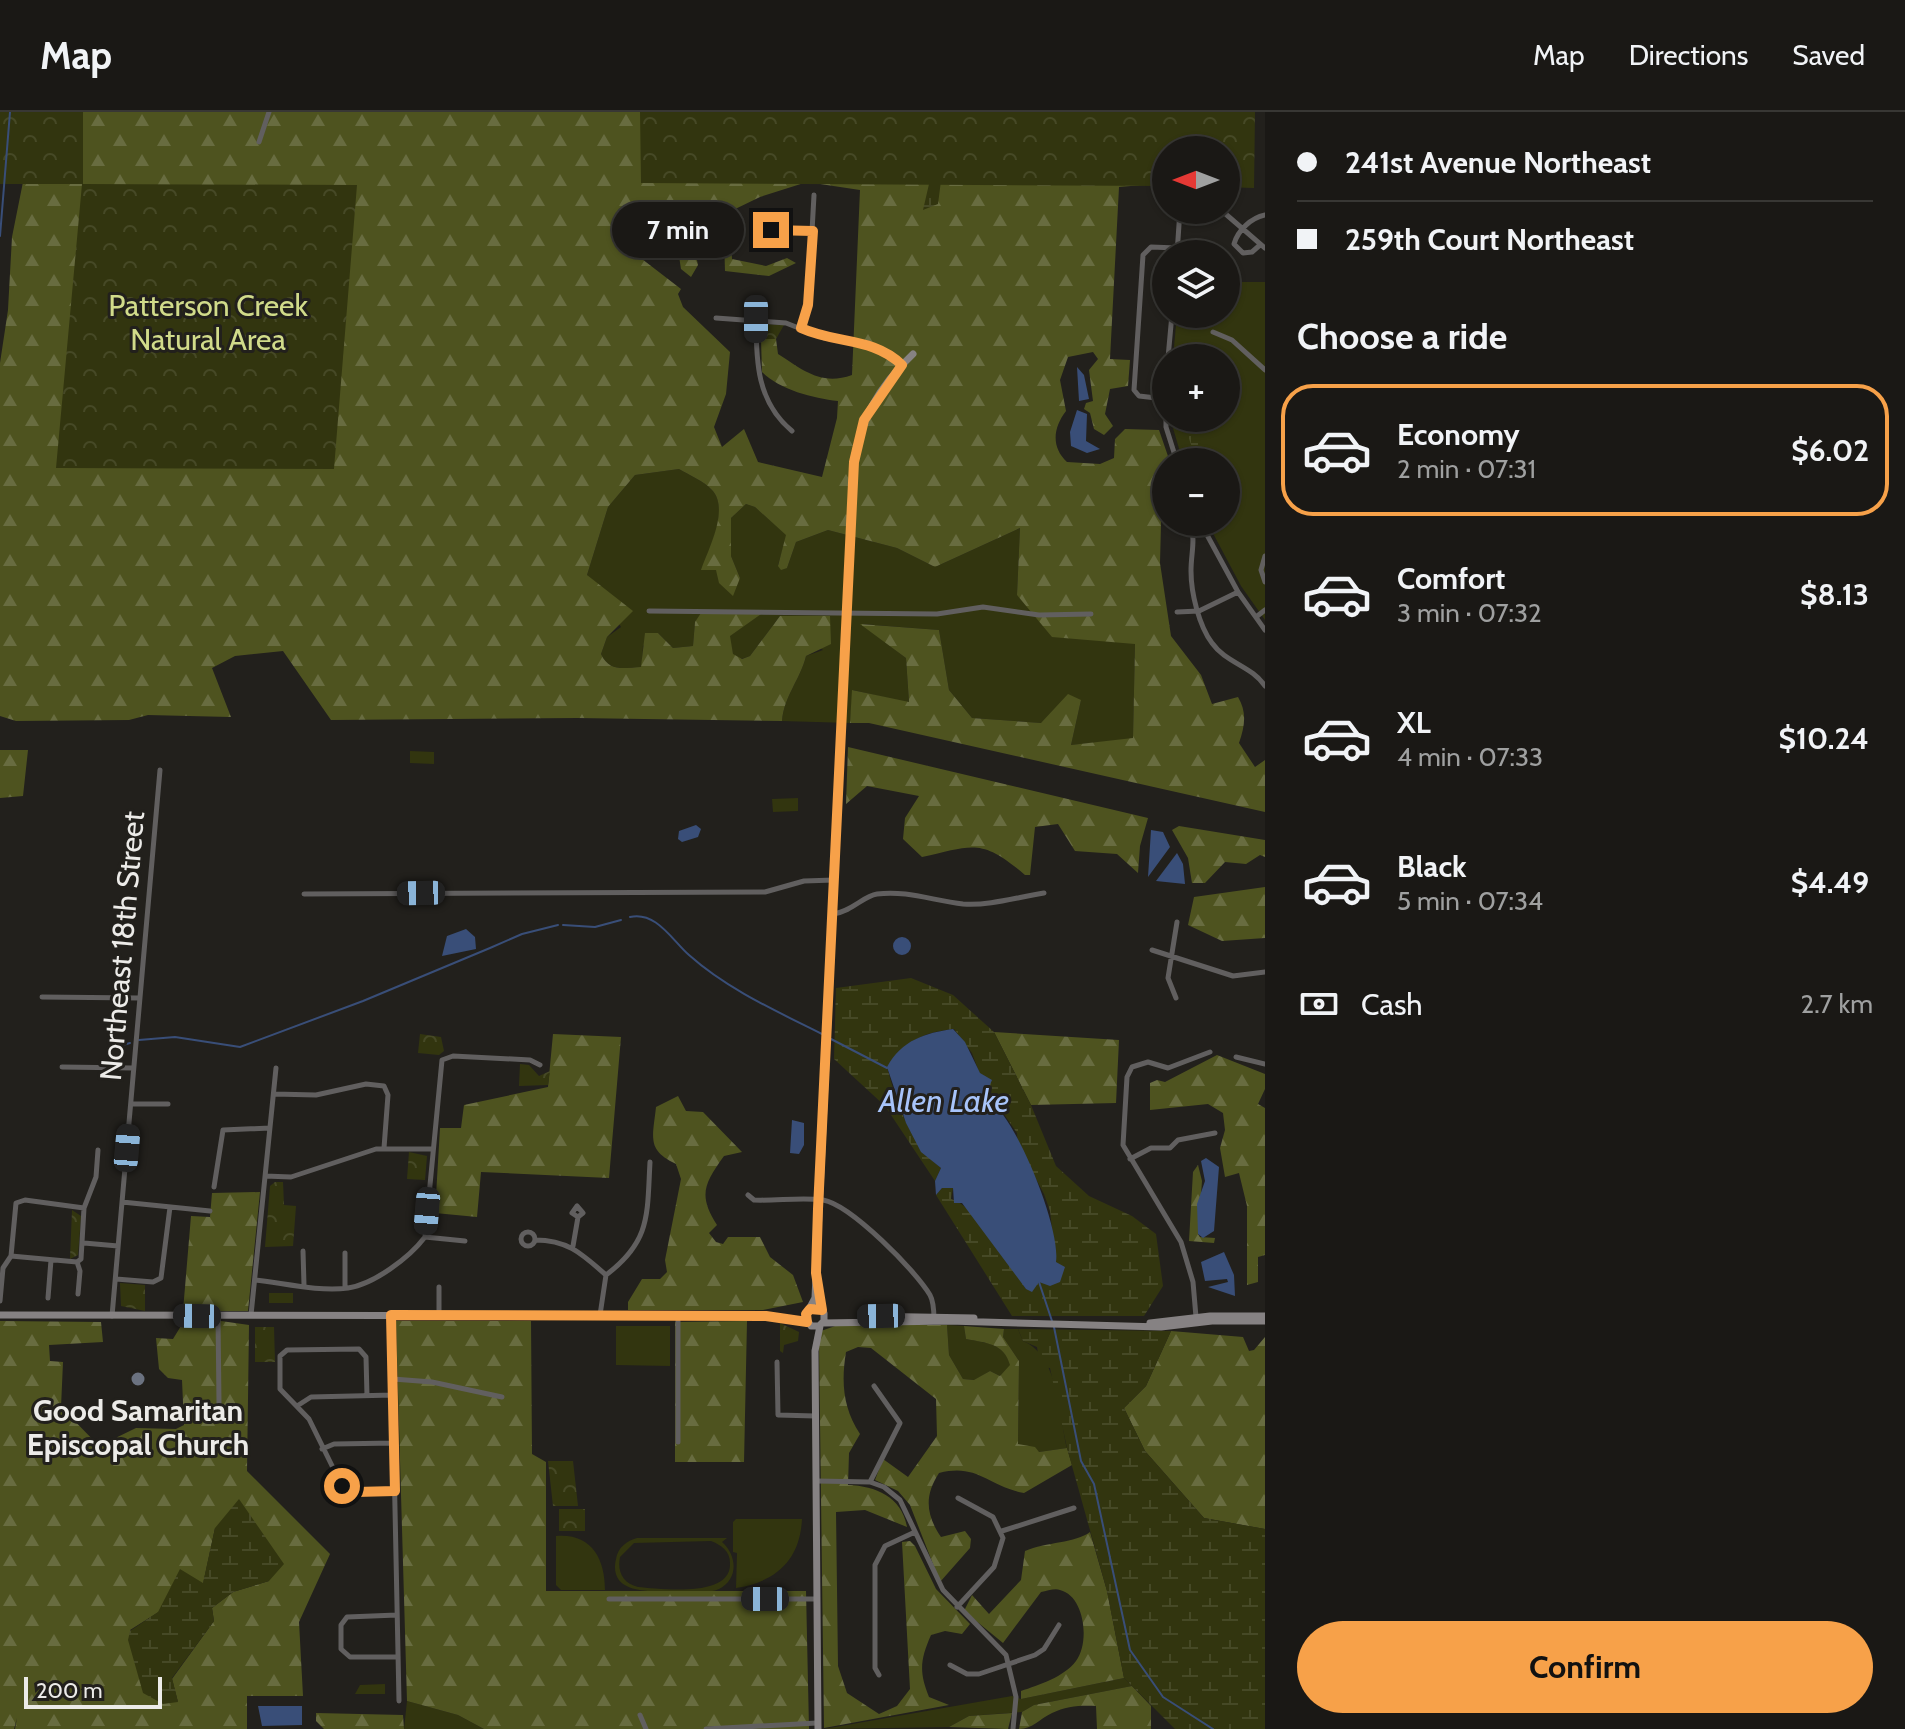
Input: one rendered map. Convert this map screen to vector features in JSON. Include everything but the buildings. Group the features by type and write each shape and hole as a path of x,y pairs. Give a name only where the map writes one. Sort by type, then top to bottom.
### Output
{"street":[{"path":"259,142 269,112"},
{"path":"801,328 808,305 814,195"},
{"path":"1240,224 1244,227 1262,246 1247,253 1237,250 1235,241 1244,227 1253,219 1265,215"},
{"path":"771,230 813,231"},
{"path":"1152,247 1143,255 1134,390 1139,396 1152,398"},
{"path":"716,318 756,319 801,328 833,341 871,344 902,365"},
{"path":"756,319 759,382 775,414 792,431"},
{"path":"1213,332 1232,340 1265,370"},
{"path":"706,1729 818,1726 815,1351 808,1323 809,1309 815,1298 855,447 871,407 913,354"},
{"path":"1193,536 1196,548 1191,574 1206,634 1217,650 1265,686"},
{"path":"1208,536 1238,592 1265,630"},
{"path":"1265,556 1261,570 1265,582"},
{"path":"1177,612 1199,611 1238,592"},
{"path":"649,611 937,614 983,607 1039,615 1091,614"},
{"path":"1256,617 1265,610"},
{"name":"Northeast 18th Street","path":"112,1317 160,770"},
{"path":"304,894 765,892 804,881 834,880"},
{"path":"832,914 852,910 871,895 880,893 920,894 972,904 1044,893"},
{"path":"1176,998 1168,984 1177,922"},
{"path":"1152,950 1171,953 1233,976 1265,972"},
{"path":"42,997 139,998"},
{"path":"1196,1320 1193,1282 1181,1242 1130,1159 1123,1140 1129,1071 1136,1065 1148,1062 1168,1068 1210,1052"},
{"path":"1236,1057 1265,1064"},
{"path":"255,1280 345,1288 366,1282 396,1263 425,1237 440,1064 444,1058 530,1060 540,1065"},
{"path":"62,1067 133,1068"},
{"path":"251,1316 276,1068"},
{"path":"274,1094 316,1095 366,1084 384,1086 388,1095 384,1148"},
{"path":"131,1104 168,1104"},
{"path":"214,1187 223,1130 270,1128"},
{"path":"1130,1159 1151,1148 1170,1148 1178,1140 1215,1133"},
{"path":"265,1176 291,1177 384,1148 432,1149"},
{"path":"11,1256 77,1262 81,1259 84,1208 96,1177 98,1150"},
{"path":"600,1315 606,1275 629,1257 645,1229 650,1162"},
{"path":"748,1195 754,1200 828,1202 889,1247 932,1299 934,1318"},
{"path":"0,1301 3,1268 11,1256 16,1203 25,1200 84,1208"},
{"path":"122,1202 210,1211"},
{"path":"115,1279 159,1280 164,1271 170,1207"},
{"path":"573,1246 578,1217"},
{"path":"425,1237 465,1241"},
{"path":"535,1240 553,1240 573,1246 606,1275"},
{"path":"84,1243 118,1246"},
{"path":"303,1251 304,1285"},
{"path":"345,1253 345,1288"},
{"path":"48,1298 51,1260"},
{"path":"77,1262 80,1271 78,1294"},
{"path":"815,1351 823,1312 816,1273"},
{"path":"439,1287 439,1315"},
{"path":"0,1315 766,1316 809,1309 834,1317 934,1318 1007,1323 1145,1325 1196,1320 1265,1319"},
{"path":"391,1315 399,1701"},
{"path":"218,1316 219,1403"},
{"path":"678,1316 678,1442"},
{"path":"766,1316 822,1324 934,1318"},
{"path":"367,1396 363,1351 303,1349 282,1353 280,1389 309,1419 322,1449 347,1489 395,1491"},
{"path":"777,1362 778,1415 816,1416"},
{"path":"393,1379 432,1382 502,1397"},
{"path":"870,1482 899,1428 896,1413 874,1386"},
{"path":"297,1406 311,1397 393,1395"},
{"path":"322,1449 334,1444 394,1443"},
{"path":"817,1481 870,1482 884,1487 900,1500 934,1577 957,1607 996,1642 1010,1663 1017,1707 1013,1729"},
{"path":"957,1607 994,1567 1002,1546 1002,1531 986,1512 958,1498"},
{"path":"1002,1531 1074,1508"},
{"path":"879,1675 875,1668 875,1565 885,1546 915,1532"},
{"path":"609,1599 817,1599"},
{"path":"397,1615 349,1616 341,1625 341,1649 350,1657 398,1657"},
{"path":"950,1665 973,1675 1010,1663 1044,1649 1059,1625"},
{"path":"640,1715 646,1729"}],"green space":[{"name":"Patterson Creek Natural Area","path":"0,112 83,112 83,184 357,185 334,469 56,468 82,184 0,184"},
{"path":"37,112 909,112 1152,179 1152,184 1119,187 1110,359 1130,360 1128,386 1110,389 1105,414 1113,426 1104,435 1094,429 1090,413 1084,409 1086,403 1093,401 1089,370 1098,359 1093,352 1068,357 1060,380 1066,411 1058,424 1056,444 1067,462 1100,464 1114,458 1115,439 1125,429 1160,432 1165,448 1152,448 1152,536 1161,536 1160,563 1171,636 1201,675 1212,704 1238,697 1244,719 1239,743 1255,767 1265,760 1265,812 869,723 850,723 852,690 909,702 906,658 860,624 939,630 949,690 972,718 1041,723 1068,694 1081,700 1071,745 1133,738 1135,644 1052,637 1017,595 1020,528 935,567 897,548 828,530 796,542 787,568 781,570 778,566 786,535 755,507 746,504 731,518 731,556 740,578 733,596 719,583 716,570 701,570 716,530 717,498 705,484 679,469 635,475 608,507 587,575 633,611 607,637 601,654 613,666 641,667 645,633 658,633 673,648 693,646 695,622 701,613 764,612 730,636 733,654 742,659 750,656 780,616 830,616 831,644 806,656 782,721 577,718 331,720 283,651 235,656 212,668 231,717 148,715 129,720 16,721 0,716 0,363 8,310 12,237","holes":["807,182 860,190 852,375 831,379 813,375 778,354 776,339 761,339 762,372 769,378 797,392 838,401 837,418 822,477 758,462 744,429 722,447 714,427 726,394 730,352 683,307 678,294 681,289 642,259 650,242 677,243 681,269 691,277 698,265 688,216 696,215 724,238 725,271 769,276 796,263 787,258 766,266 732,259 729,212 760,197"]},
{"path":"640,112 1255,112 1254,188 1240,188 1240,136 1152,136 1152,186 641,183"},
{"path":"941,181 938,204 923,210 929,184"},
{"path":"1240,282 1265,282 1265,620 1241,586 1214,536 1240,536 1240,448 1179,448 1174,432 1240,432 1240,344 1174,344 1176,328 1240,328"},
{"path":"764,324 784,325 776,339 761,339"},
{"path":"1187,432 1206,432 1210,448 1192,448"},
{"path":"679,469 705,484 717,498 719,518 702,570 716,570 735,583 740,578 731,556 731,518 746,504 755,507 787,535 778,565 787,568 796,542 828,530 897,548 935,567 1020,528 1017,595 1135,643 1133,739 1071,745 1081,700 1041,723 972,718 949,690 939,630 862,624 906,658 909,703 853,690 850,723 782,721 806,656 823,650 780,616 750,656 741,659 733,655 729,636 762,613 695,622 693,646 673,648 658,633 643,646 642,667 618,668 608,664 601,654 607,637 621,627 587,575 608,507 635,475"},
{"path":"848,747 1148,818 1140,846 1138,873 1117,854 1075,851 1058,824 1035,827 1030,875 1025,875 998,855 977,848 922,857 903,839 905,818 919,796 867,786 846,804"},
{"path":"0,750 28,750 23,796 0,798"},
{"path":"410,751 434,752 434,764 410,763"},
{"path":"798,798 798,811 773,812 772,799"},
{"path":"1179,826 1265,840 1265,857 1260,855 1246,864 1225,862 1205,883 1192,883 1188,858 1172,830"},
{"path":"1265,887 1265,938 1222,941 1188,925 1194,897"},
{"path":"911,978 953,995 994,1032 1031,1105 1056,1166 1089,1196 1132,1216 1156,1234 1163,1286 1144,1316 1012,1316 936,1195 942,1188 953,1188 951,1199 972,1213 982,1225 1026,1289 1039,1282 1056,1262 1050,1211 1018,1145 1017,1133 999,1107 990,1101 972,1053 954,1029 923,1036 887,1067 906,1122 921,1147 941,1168 935,1181 885,1106 834,1059 836,988"},
{"path":"994,1032 1119,1040 1116,1103 1031,1105"},
{"path":"420,1034 441,1037 444,1051 439,1055 418,1053"},
{"path":"553,1034 621,1037 609,1178 481,1172 477,1217 435,1213 440,1128 461,1128 464,1105 548,1087"},
{"path":"1217,1055 1265,1074 1265,1089 1258,1104 1265,1108 1265,1255 1258,1257 1258,1282 1247,1285 1247,1206 1239,1173 1225,1177 1220,1148 1225,1130 1223,1113 1208,1104 1150,1110 1150,1083 1157,1080 1165,1082"},
{"path":"520,1064 529,1065 539,1076 550,1071 548,1085 519,1086"},
{"path":"678,1096 686,1111 703,1112 742,1152 724,1156 708,1182 707,1206 717,1225 709,1233 716,1242 723,1244 728,1237 760,1237 770,1257 793,1275 803,1302 763,1310 628,1310 628,1302 642,1279 660,1279 667,1272 665,1260 681,1179 676,1164 656,1148 653,1135 656,1107"},
{"path":"409,1152 427,1156 425,1180 407,1179"},
{"path":"1198,1165 1202,1181 1198,1234 1200,1237 1215,1238 1214,1243 1189,1241 1193,1172"},
{"path":"283,1182 284,1205 296,1206 293,1246 265,1247 270,1186"},
{"path":"260,1192 248,1311 183,1311 191,1216 210,1217 212,1193"},
{"path":"72,1210 81,1216 78,1255 70,1259"},
{"path":"120,1283 145,1285 145,1311 121,1306"},
{"path":"269,1293 293,1293 293,1303 269,1303"},
{"path":"214,1320 249,1325 247,1471 330,1554 299,1622 303,1696 247,1696 247,1729 15,1729 17,1718 14,1729 0,1729 0,1321 101,1322 103,1342 49,1345 50,1361 63,1362 61,1407 99,1446 136,1428 176,1429 184,1425 182,1380 168,1378 159,1369 156,1338 173,1339 184,1321","holes":["215,1528 269,1581 233,1592 212,1608 214,1621 172,1679 178,1702 130,1630 203,1584"]},
{"path":"396,1321 531,1321 532,1454 546,1462 546,1591 806,1591 809,1729 484,1729 458,1715 407,1701"},
{"path":"747,1321 744,1462 675,1462 675,1322"},
{"path":"780,1323 799,1332 798,1341 784,1345 783,1353 780,1351"},
{"path":"838,1325 947,1325 949,1355 963,1379 974,1380 990,1371 1000,1376 1010,1365 999,1348 966,1339 964,1326 1004,1329 1003,1337 1019,1361 1018,1444 1035,1447 1039,1452 1067,1448 1072,1465 1024,1493 973,1473 939,1473 929,1498 936,1529 941,1537 965,1531 971,1539 970,1548 940,1582 910,1505 898,1491 875,1480 883,1459 908,1477 937,1436 936,1399 871,1348 858,1347 846,1352 845,1395 850,1415 860,1434 849,1453 848,1485 886,1495 900,1508 907,1527 865,1510 836,1512 838,1666 847,1693 879,1714 897,1706 910,1689 902,1542 910,1541 915,1546 936,1589 970,1624 962,1634 945,1631 931,1635 925,1652 922,1673 929,1697 949,1705 824,1728 819,1342 821,1331"},
{"path":"947,1325 964,1326 966,1339 999,1348 1011,1366 1000,1376 990,1371 975,1380 963,1379 949,1355"},
{"path":"616,1326 670,1326 670,1366 616,1365"},
{"path":"255,1327 274,1327 275,1362 255,1362"},
{"path":"1004,1329 1018,1329 1023,1341 1035,1349 1051,1372 1067,1448 1039,1452 1018,1444 1019,1361 1003,1337"},
{"path":"1018,1329 1171,1331 1146,1386 1124,1408 1145,1451 1204,1518 1265,1529 1265,1729 1175,1729 1124,1678 1107,1591 1067,1448 1050,1368 1040,1367 1037,1347 1023,1341"},
{"path":"1171,1331 1243,1337 1249,1351 1254,1350 1265,1337 1265,1529 1204,1518 1145,1451 1124,1408 1146,1386"},
{"path":"548,1461 573,1461 578,1506 553,1506"},
{"path":"239,1499 284,1564 269,1581 233,1592 212,1608 214,1621 172,1678 178,1702 163,1704 143,1693 128,1640 130,1631 158,1612 180,1569 203,1583 215,1528"},
{"path":"559,1509 585,1509 585,1531 559,1531"},
{"path":"736,1519 802,1519 796,1547 783,1567 762,1581 736,1588 737,1553 733,1552 733,1522"},
{"path":"1090,1532 1107,1591 1124,1678 1021,1699 1021,1691 1058,1676 1076,1661 1084,1632 1075,1601 1060,1590 1041,1592 1003,1643 964,1611 972,1595 989,1614 1021,1580 1025,1551"},
{"path":"556,1536 578,1539 594,1550 602,1568 605,1590 561,1590 556,1585"},
{"path":"637,1538 727,1538 722,1542 731,1553 733,1573 725,1585 710,1591 637,1590 619,1580 615,1572 621,1548","holes":["711,1541 727,1552 730,1563 728,1574 708,1587 678,1590 638,1587 628,1583 620,1572 620,1557 634,1543"]},
{"path":"1124,1678 1132,1686 1034,1705 1022,1712 969,1716 949,1727 824,1729 1012,1696 1021,1699"},
{"path":"385,1684 385,1694 355,1694 360,1685"},
{"path":"1132,1686 1151,1706 1151,1729 1097,1729 1096,1706 1085,1706 1068,1707 1047,1715 1032,1726 1019,1729 1022,1712 1034,1705"},
{"path":"407,1701 458,1715 484,1729 404,1729"},
{"path":"316,1713 403,1715 404,1729 324,1729 316,1721"},
{"path":"1012,1713 1008,1729 949,1727 969,1716"}],"water":[{"path":"1077,367 1084,375 1089,399 1079,401"},
{"path":"1077,410 1087,414 1086,441 1100,449 1087,453 1071,446 1070,432"},
{"path":"696,825 701,829 698,837 682,842 678,839 679,831"},
{"path":"1151,830 1163,832 1170,847 1148,877"},
{"path":"1177,853 1183,864 1185,884 1156,881"},
{"path":"466,929 475,937 476,949 442,956 447,936"},
{"path":"902,937 911,946 902,955 893,946"},
{"name":"Allen Lake","path":"953,1029 965,1042 980,1073 992,1080 988,1089 990,1101 1001,1111 1012,1129 1035,1175 1051,1225 1056,1262 1065,1267 1060,1282 1050,1286 1039,1282 1032,1292 1026,1289 962,1203 954,1203 953,1188 942,1188 936,1195 935,1181 941,1168 921,1152 906,1123 887,1067 900,1050 915,1039"},
{"path":"792,1120 804,1123 804,1145 799,1154 790,1153"},
{"path":"1206,1158 1219,1167 1214,1231 1203,1238 1198,1234 1197,1204 1205,1181 1201,1161"},
{"path":"1224,1252 1234,1275 1235,1296 1208,1287 1228,1282 1227,1279 1205,1281 1201,1262"},
{"path":"258,1706 302,1706 302,1725 262,1726"}],"waterway":[{"path":"0,236 10,112"},
{"path":"630,917 639,916 656,922 689,955 719,978 752,999 822,1034"},
{"path":"563,925 595,927 621,920"},
{"path":"490,948 522,934 558,925"},
{"path":"139,1040 175,1037 240,1047 363,1001 490,948"},
{"path":"831,1039 887,1068"},
{"path":"123,1045 130,1043"},
{"path":"1039,1282 1052,1321"},
{"path":"1054,1327 1081,1461 1094,1484 1130,1650 1163,1697 1213,1729"}],"place":[{"name":"Good Samaritan Episcopal Church","path":"138,1379"}],"route":[{"path":"342,1486 356,1492 395,1491 391,1315 766,1316 807,1322 806,1314 810,1309 816,1307 822,1310 816,1273 818,1209 855,447 871,407 902,365 871,344 833,341 801,328 807,314 813,231 771,230"}]}
